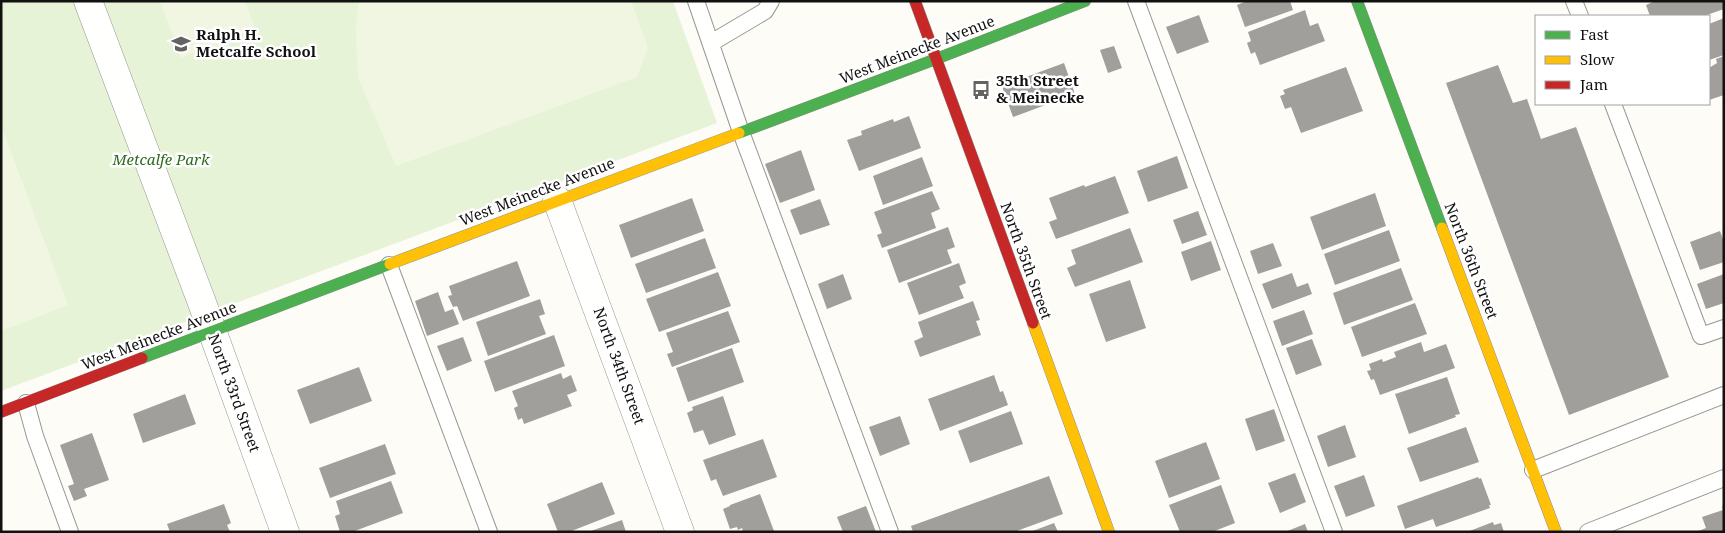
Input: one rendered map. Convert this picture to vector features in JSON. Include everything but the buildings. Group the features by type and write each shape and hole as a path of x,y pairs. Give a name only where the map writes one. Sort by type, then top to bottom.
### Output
{"street":[{"name":"North 33rd Street","path":"88,1 285,532"},
{"name":"North 35th Street","path":"914,1 1109,532"},
{"name":"West Meinecke Avenue","path":"1,412 1085,1"},
{"name":"North 36th Street","path":"1357,1 1556,532"},
{"name":"North 34th Street","path":"557,200 680,532"}],"lane":[{"path":"696,1 741,132 890,532"},
{"path":"711,43 765,11 771,1"},
{"path":"1136,1 1334,532"},
{"path":"1574,1 1580,15"},
{"path":"1613,105 1701,336 1724,328"},
{"path":"389,265 489,532"},
{"path":"1533,470 1724,395"},
{"path":"26,403 35,436 70,532"},
{"path":"1588,532 1724,478"}],"green space":[{"name":"Metcalfe Park","path":"1,1 673,1 717,123 1,391"},
{"path":"160,1 245,1 255,29 181,58"},
{"path":"359,1 631,1 648,48 637,77 396,166 358,77 356,28"},
{"path":"1,125 68,305 1,331"}],"traffic: fast":[{"path":"739,133 1085,1"},
{"path":"1357,1 1442,228"},
{"path":"142,358 390,264"}],"traffic: slow":[{"path":"390,264 739,133"},
{"path":"1442,228 1556,532"},
{"path":"1033,323 1109,532"}],"traffic: jam":[{"path":"915,1 1033,323"},
{"path":"1,412 142,358"}],"place":[{"name":"Ralph H. Metcalfe School","path":"181,44"},
{"name":"35th Street & Meinecke","path":"981,90"}]}
